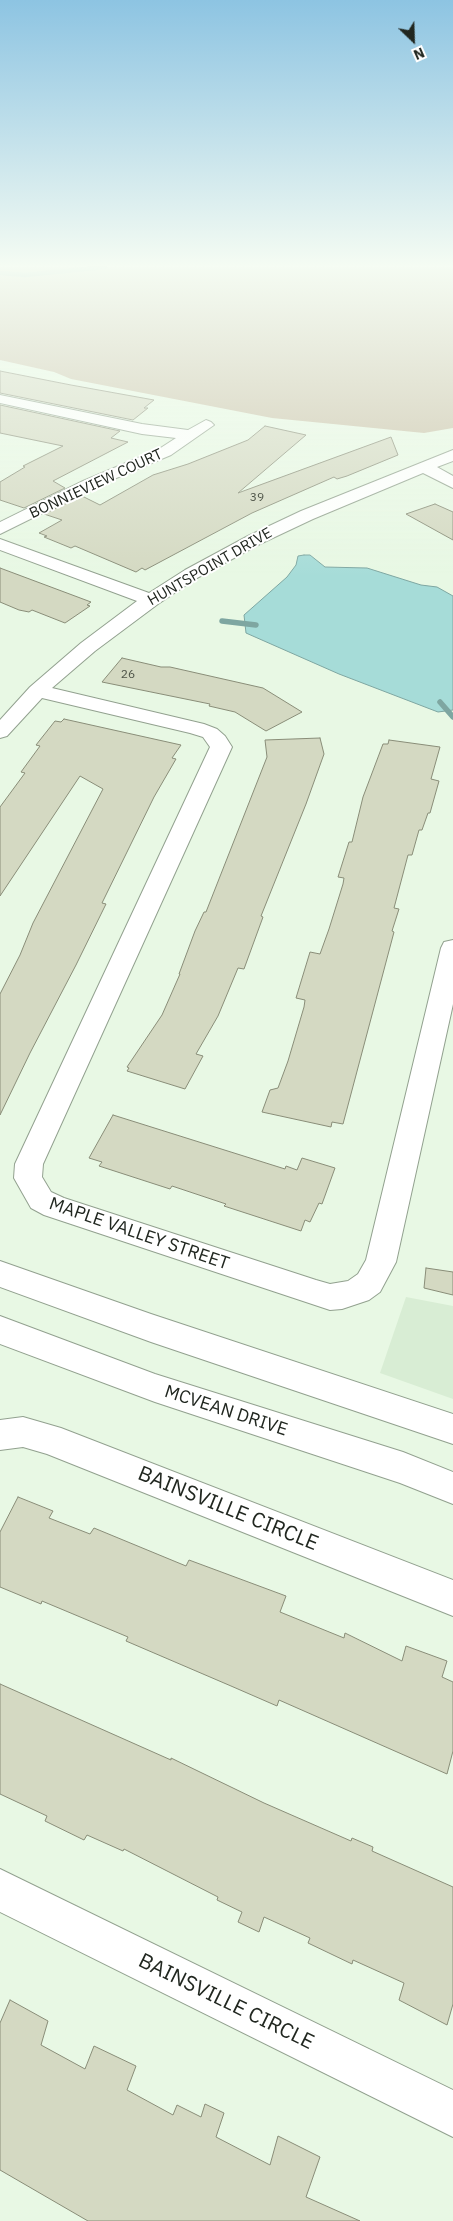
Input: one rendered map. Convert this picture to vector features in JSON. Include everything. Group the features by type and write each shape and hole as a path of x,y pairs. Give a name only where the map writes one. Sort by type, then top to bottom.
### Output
{"street":[{"name":"BONNIEVIEW COURT","path":"0,399 142,429 191,435"},
{"name":"BONNIEVIEW COURT","path":"0,529 89,484 164,452 206,425"},
{"name":"HUNTSPOINT DRIVE","path":"0,732 37,691 88,647 151,600 191,574 261,536 307,515 453,455"},
{"path":"424,467 453,482"},
{"path":"0,544 151,600"},
{"name":"MAPLE VALLEY STREET","path":"37,691 197,728 210,733 218,740 221,747 29,1164 28,1178 41,1200 54,1207 316,1293 336,1296 358,1291 369,1283 380,1262 453,948"},
{"path":"0,1274 151,1328 453,1429"},
{"name":"MCVEAN DRIVE","path":"0,1330 155,1388 403,1468 453,1488"},
{"name":"BAINSVILLE CIRCLE","path":"0,1435 23,1432 48,1439 453,1598"},
{"name":"BAINSVILLE CIRCLE","path":"0,1890 453,2114"}],"shaded area":[{"path":"48,371 453,371 453,428 424,433 272,418 71,379"},
{"path":"406,1297 453,1306 453,1399 380,1373"}],"water":[{"path":"310,555 325,567 367,568 421,585 437,587 453,596 453,710 438,712 339,674 246,633 244,615 287,577 296,565 298,556"}],"building":[{"path":"0,371 154,400 144,408 148,408 133,420 0,393"},
{"path":"0,405 120,431 111,438 128,442 53,481 65,488 24,508 0,500 0,482 25,467 23,466 63,446 0,433"},
{"path":"265,426 306,435 238,493 391,437 398,455 347,476 337,479 334,477 252,513 145,570 142,568 136,572 75,546 71,548 39,533 62,520 44,514 82,496 100,505 153,475 188,464 248,440"},
{"path":"435,504 453,512 453,540 406,514"},
{"path":"0,568 91,602 87,605 90,606 65,623 32,610 29,612 19,610 0,602"},
{"path":"122,658 263,688 302,712 266,731 235,712 209,706 210,704 102,682"},
{"path":"64,719 181,745 172,758 176,759 154,797 102,903 106,904 0,1115 0,994 20,955 33,923 103,789 80,776 0,896 0,807 25,773 21,772 40,746 36,745 55,721 61,722"},
{"path":"320,738 324,754 261,916 263,917 244,969 238,968 218,1016 196,1054 203,1056 185,1089 127,1071 129,1068 127,1067 162,1015 180,974 195,931 204,912 206,912 267,757 265,740"},
{"path":"389,740 440,747 431,779 439,781 430,813 428,813 422,830 419,830 412,855 408,855 394,908 399,909 392,931 394,932 343,1124 332,1122 331,1127 262,1112 270,1090 278,1088 288,1061 304,1007 305,1000 296,998 310,952 320,954 343,884 344,878 338,877 349,842 352,842 363,797 383,744 388,744"},
{"path":"113,1115 285,1169 286,1166 297,1170 302,1158 335,1168 322,1204 319,1203 310,1222 305,1220 301,1231 224,1206 226,1204 172,1186 170,1189 99,1166 102,1162 89,1158"},
{"path":"426,1268 453,1272 453,1295 424,1288"},
{"path":"18,1497 53,1511 49,1518 90,1534 94,1528 186,1566 189,1560 286,1596 280,1612 344,1638 345,1633 402,1661 406,1646 447,1661 442,1677 453,1682 453,1751 447,1774 279,1700 277,1706 126,1641 128,1637 42,1601 41,1604 0,1587 0,1532"},
{"path":"0,1684 171,1760 171,1758 264,1803 351,1841 352,1838 373,1847 372,1851 453,1887 453,2004 447,2025 399,2000 404,1983 353,1960 352,1964 308,1943 310,1938 264,1917 259,1932 238,1922 242,1912 217,1900 218,1897 124,1849 123,1851 87,1835 84,1840 45,1821 47,1816 0,1794"},
{"path":"10,2000 48,2021 41,2045 85,2069 94,2046 136,2066 127,2090 173,2115 177,2105 201,2117 205,2104 224,2113 216,2137 270,2165 278,2136 320,2157 306,2197 360,2221 88,2221 0,2170 0,2023"}],"waterway":[{"path":"222,621 256,625"},
{"path":"440,702 453,717"}]}
